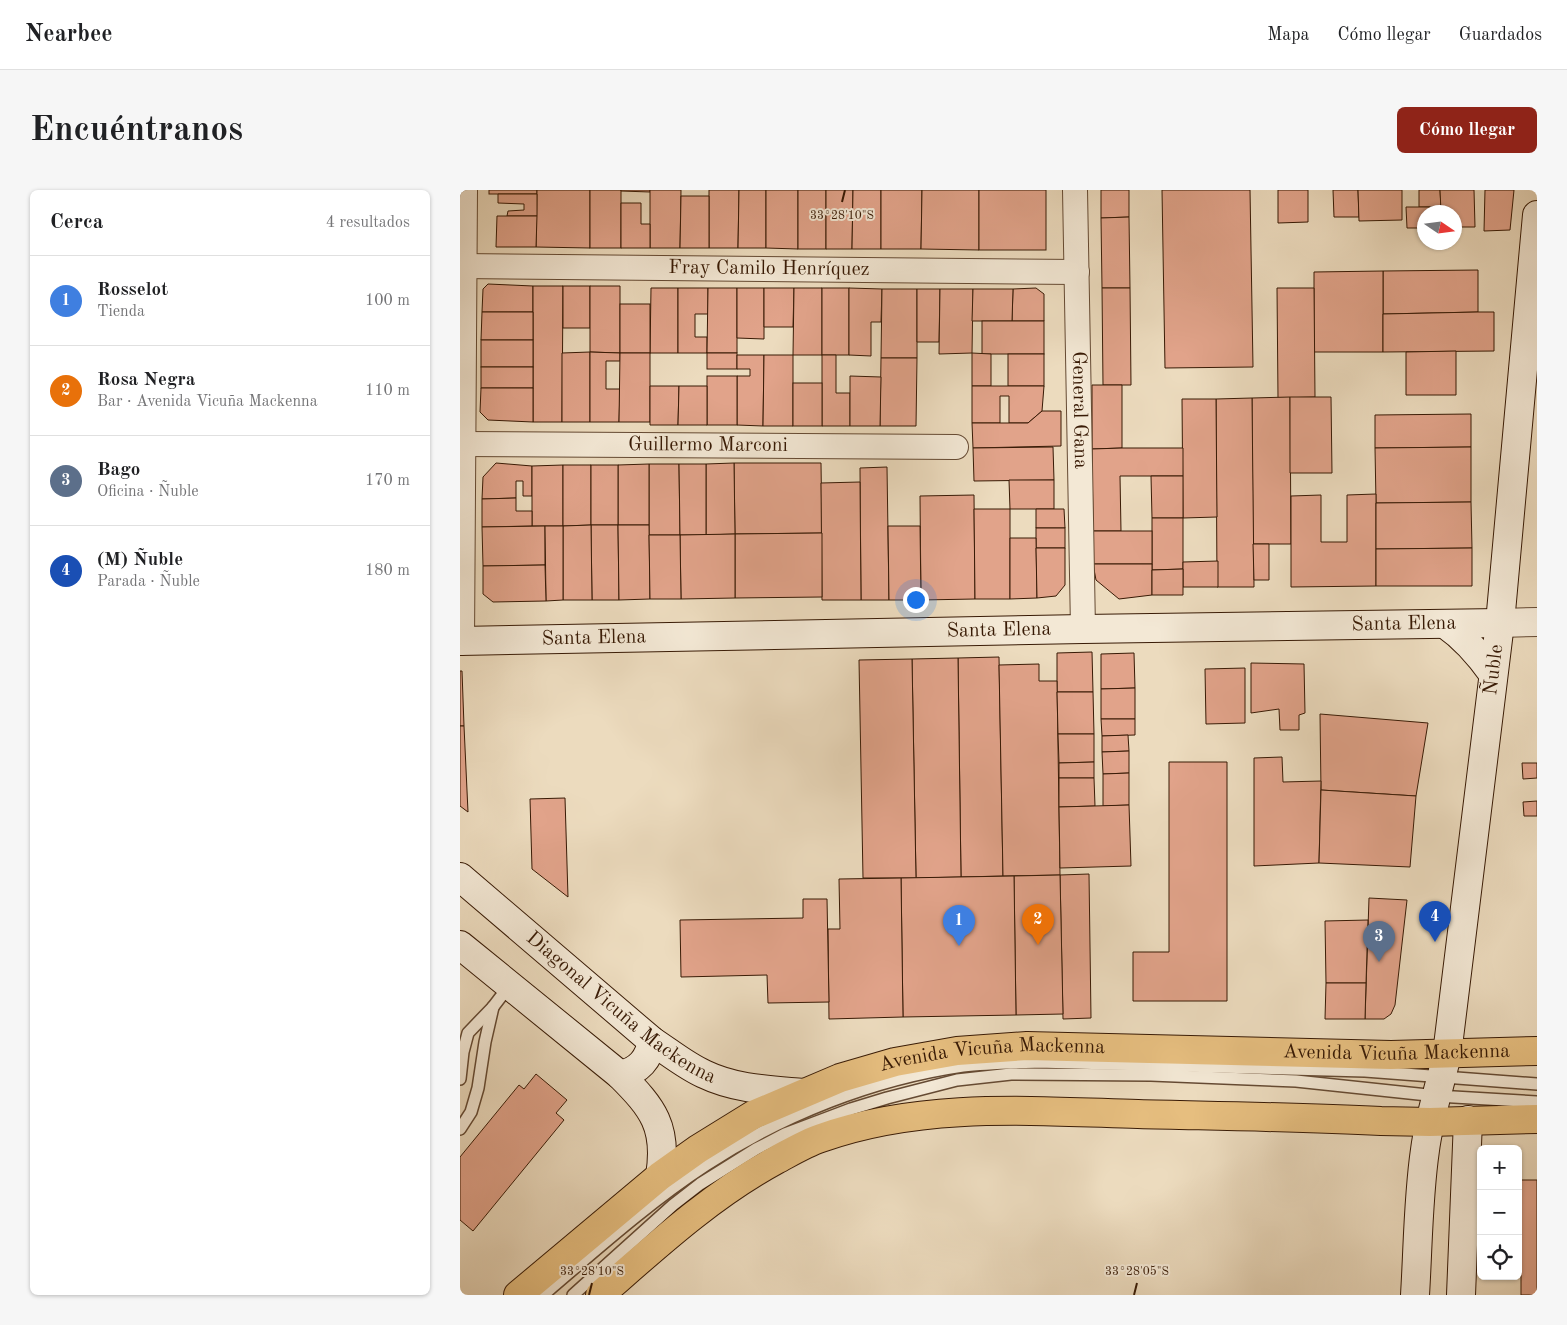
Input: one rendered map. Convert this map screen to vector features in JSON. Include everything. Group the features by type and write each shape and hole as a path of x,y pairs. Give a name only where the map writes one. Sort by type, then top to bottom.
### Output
{"main road":[{"path":"460,641 463,190"},
{"name":"Ñuble","path":"1415,1295 1424,1152 1442,1075 1500,623 1537,215"},
{"name":"Santa Elena","path":"460,641 1537,622"},
{"path":"1445,624 1470,645 1493,674"},
{"name":"Diagonal Vicuña Mackenna","path":"460,877 652,1041 704,1074 739,1086 761,1090 802,1093"},
{"path":"460,945 620,1075 641,1096 656,1119 663,1145 660,1176"},
{"path":"620,1075 628,1073 642,1064 651,1050 652,1041"},
{"name":"Avenida Vicuña Mackenna","path":"518,1295 660,1176 698,1149 753,1115 840,1078 895,1062 957,1051 1062,1046 1391,1055 1442,1075 1537,1051"},
{"path":"1461,1295 1473,1109"},
{"path":"600,1295 696,1212 727,1189 760,1169 820,1138 892,1120 948,1113 1038,1111 1430,1122 1473,1109 1537,1119"}],"street":[{"name":"General Gana","path":"1075,190 1083,629"},
{"name":"Fray Camilo Henríquez","path":"461,266 1077,272"},
{"name":"Guillermo Marconi","path":"461,444 956,447"}],"lane":[{"path":"460,1079 463,1052 468,1033 493,1007 509,986"},
{"path":"460,1129 471,1112 478,1088 493,1007"},
{"path":"543,1295 628,1222 677,1185 736,1146 767,1129 810,1110 889,1082 917,1075 973,1065 1038,1062 1365,1071 1442,1075 1537,1084"},
{"path":"573,1295 700,1184 756,1149 785,1134 851,1109 957,1080 1011,1074 1152,1075 1296,1081 1442,1075 1473,1109 1537,1102"}],"building":[{"path":"489,190 537,190 537,194 489,194"},
{"path":"537,190 590,190 590,248 536,247"},
{"path":"590,190 621,190 621,248 590,248"},
{"path":"650,190 650,192 621,191"},
{"path":"650,190 681,190 680,248 650,248"},
{"path":"709,190 739,190 738,248 709,248"},
{"path":"739,190 766,190 766,248 738,248"},
{"path":"766,190 798,190 798,249 766,248"},
{"path":"798,190 826,190 826,249 798,249"},
{"path":"826,190 853,190 852,249 826,249"},
{"path":"853,190 881,190 881,249 852,249"},
{"path":"881,190 922,190 921,249 881,249"},
{"path":"922,190 979,190 979,250 921,249"},
{"path":"979,190 1046,190 1046,250 979,250"},
{"path":"1101,190 1129,190 1129,217 1101,218"},
{"path":"1162,190 1250,190 1253,367 1165,368"},
{"path":"1278,190 1308,190 1308,222 1278,223"},
{"path":"1333,190 1358,190 1359,217 1334,217"},
{"path":"1358,190 1402,190 1402,220 1359,221"},
{"path":"1419,190 1440,190 1441,205 1419,205"},
{"path":"1440,190 1474,190 1475,227 1462,227 1462,205 1441,205"},
{"path":"1485,190 1514,190 1510,230 1484,231"},
{"path":"498,194 537,194 537,216 507,216 508,211 524,210 524,204 498,203"},
{"path":"681,196 709,196 709,248 680,248"},
{"path":"621,203 641,203 641,224 650,224 650,248 621,248"},
{"path":"1406,207 1417,207 1417,228 1407,228"},
{"path":"497,216 537,216 536,247 496,247"},
{"path":"1129,217 1130,288 1102,288 1101,218"},
{"path":"1478,270 1478,312 1383,314 1383,271"},
{"path":"1383,271 1383,352 1314,352 1314,272"},
{"path":"488,284 533,286 533,312 482,312 483,289"},
{"path":"533,286 563,286 562,422 533,422"},
{"path":"563,286 590,286 590,328 563,328"},
{"path":"590,286 620,286 620,353 590,352"},
{"path":"651,288 678,288 678,353 650,353"},
{"path":"678,288 708,288 708,314 695,314 695,337 707,337 707,353 678,353"},
{"path":"708,288 737,288 737,353 707,353"},
{"path":"737,288 764,288 764,339 737,338"},
{"path":"764,288 794,288 793,327 764,327"},
{"path":"794,288 822,288 822,355 793,355"},
{"path":"822,288 849,288 849,355 822,355"},
{"path":"849,288 882,289 881,322 871,322 871,356 849,355"},
{"path":"1036,288 1044,294 1044,321 1012,321 1013,289"},
{"path":"1102,288 1130,288 1131,385 1103,385"},
{"path":"1277,288 1314,288 1315,397 1278,398"},
{"path":"882,289 917,289 917,358 881,358"},
{"path":"917,289 940,289 939,342 917,342"},
{"path":"940,289 973,289 972,353 939,354"},
{"path":"973,289 1013,289 1012,321 972,321"},
{"path":"620,304 650,304 650,353 620,353"},
{"path":"482,312 533,312 533,340 481,340"},
{"path":"1494,312 1494,351 1383,352 1383,314"},
{"path":"982,321 1044,321 1044,354 982,354"},
{"path":"481,340 533,340 533,367 481,367"},
{"path":"1456,351 1456,395 1406,395 1406,352"},
{"path":"590,352 590,422 562,422 562,353"},
{"path":"590,352 620,353 620,361 606,361 606,389 620,389 619,422 590,422"},
{"path":"620,353 650,353 650,422 619,422"},
{"path":"707,353 737,353 737,369 707,369"},
{"path":"972,353 991,354 991,386 972,386"},
{"path":"1008,354 1044,354 1044,386 1008,386"},
{"path":"737,355 764,355 763,426 737,425 737,376 750,376 750,369 737,369"},
{"path":"764,355 793,355 793,426 763,426"},
{"path":"822,355 836,355 836,393 850,393 850,426 822,426"},
{"path":"881,358 917,358 916,426 880,426"},
{"path":"481,367 533,367 533,388 481,388"},
{"path":"707,376 737,376 737,425 707,425"},
{"path":"850,376 881,377 880,426 850,426"},
{"path":"793,383 822,383 822,426 793,426"},
{"path":"1092,385 1122,385 1122,448 1092,449"},
{"path":"650,386 679,386 678,425 650,425"},
{"path":"679,386 707,386 707,425 678,425"},
{"path":"972,386 1044,386 1042,411 1028,423 1009,423 1009,396 1000,396 1000,423 972,423"},
{"path":"481,388 533,388 533,422 488,420 480,412"},
{"path":"1290,397 1291,544 1253,544 1252,398"},
{"path":"1290,397 1331,397 1332,473 1290,473"},
{"path":"1252,398 1254,587 1217,587 1216,399"},
{"path":"1182,399 1216,399 1217,517 1183,518"},
{"path":"1042,411 1061,411 1061,446 973,448 972,423 1028,423"},
{"path":"1471,414 1471,447 1375,448 1375,415"},
{"path":"1053,447 1054,480 974,481 973,448"},
{"path":"1471,447 1471,502 1376,503 1375,448"},
{"path":"1183,448 1183,476 1120,476 1121,531 1093,531 1092,449"},
{"path":"496,463 532,466 532,496 523,496 523,481 516,481 516,498 482,499 483,477"},
{"path":"734,463 821,463 822,533 735,534"},
{"path":"734,463 735,534 706,535 706,464"},
{"path":"649,464 679,464 680,535 649,535"},
{"path":"649,464 649,525 618,525 618,465"},
{"path":"679,464 706,464 706,535 680,535"},
{"path":"563,465 563,526 532,526 532,466"},
{"path":"563,465 591,465 591,525 563,526"},
{"path":"591,465 618,465 618,525 591,525"},
{"path":"887,467 889,600 861,600 860,468"},
{"path":"1151,476 1183,476 1183,518 1152,518"},
{"path":"1009,480 1054,480 1054,509 1010,509"},
{"path":"860,482 861,600 822,600 821,483"},
{"path":"1376,494 1376,586 1291,587 1291,496 1321,495 1321,542 1347,542 1347,495"},
{"path":"974,495 975,599 921,600 920,496"},
{"path":"516,498 516,511 532,511 532,526 482,527 482,499"},
{"path":"1471,502 1472,548 1376,549 1376,503"},
{"path":"974,509 1010,509 1010,599 975,599"},
{"path":"1036,509 1064,509 1065,528 1036,528"},
{"path":"1152,518 1183,518 1183,569 1152,570"},
{"path":"591,525 618,525 619,600 592,600"},
{"path":"591,525 592,600 563,600 563,526"},
{"path":"618,525 649,525 650,599 619,600"},
{"path":"545,526 545,565 483,566 482,527"},
{"path":"545,526 563,526 563,600 546,601"},
{"path":"888,526 920,526 921,600 889,600"},
{"path":"1036,528 1065,528 1065,548 1036,548"},
{"path":"1093,531 1152,531 1152,564 1093,564"},
{"path":"822,533 822,597 735,598 735,534"},
{"path":"735,534 735,598 681,599 680,535"},
{"path":"649,535 680,535 681,599 650,599"},
{"path":"1010,538 1036,538 1037,598 1010,599"},
{"path":"1253,544 1269,544 1269,580 1254,580"},
{"path":"1036,548 1065,548 1065,585 1056,596 1037,598"},
{"path":"1472,548 1472,586 1376,586 1376,549"},
{"path":"1218,561 1218,587 1183,587 1183,562"},
{"path":"1093,564 1152,564 1152,595 1119,599 1096,580"},
{"path":"545,565 546,601 493,602 483,594 483,566"},
{"path":"1183,569 1183,595 1152,595 1152,570"},
{"path":"1092,652 1093,692 1057,692 1057,653"},
{"path":"1134,653 1135,688 1101,689 1101,654"},
{"path":"999,657 1003,876 961,877 958,658"},
{"path":"958,658 961,877 916,878 912,659"},
{"path":"912,659 916,878 863,878 859,660"},
{"path":"1251,663 1304,664 1305,713 1299,715 1299,730 1280,730 1279,709 1251,713"},
{"path":"1039,664 1039,681 1057,681 1060,875 1003,876 999,665"},
{"path":"1245,668 1245,723 1206,724 1205,669"},
{"path":"460,671 462,671 464,726 460,726"},
{"path":"1135,688 1135,719 1101,719 1101,689"},
{"path":"1057,692 1093,692 1094,734 1058,734"},
{"path":"1320,714 1428,723 1416,796 1321,790"},
{"path":"1101,719 1135,719 1135,735 1102,736"},
{"path":"460,726 464,726 468,812 460,806"},
{"path":"1058,734 1094,734 1094,762 1059,763"},
{"path":"1128,735 1129,751 1102,752 1102,736"},
{"path":"1129,751 1129,773 1103,774 1102,752"},
{"path":"1282,757 1283,782 1321,781 1319,863 1254,866 1254,758"},
{"path":"1094,762 1094,778 1059,778 1059,763"},
{"path":"1169,762 1227,762 1227,1001 1133,1001 1133,952 1169,952"},
{"path":"1522,763 1537,763 1537,778 1523,779"},
{"path":"1129,773 1129,805 1103,806 1103,774"},
{"path":"1059,778 1094,778 1095,806 1059,807"},
{"path":"1321,790 1416,796 1410,867 1319,863"},
{"path":"565,798 568,897 532,869 530,799"},
{"path":"1537,801 1537,816 1524,816 1523,802"},
{"path":"1129,805 1131,866 1060,868 1059,807"},
{"path":"1089,874 1091,1018 1063,1019 1060,875"},
{"path":"1060,875 1063,1014 1016,1015 1014,876"},
{"path":"1014,876 1016,1015 903,1017 901,878"},
{"path":"901,878 903,1017 829,1019 828,929 840,929 839,879"},
{"path":"1369,898 1407,900 1395,1005 1391,1014 1384,1019 1365,1019"},
{"path":"803,899 827,899 829,1002 768,1003 767,975 681,977 680,920 803,918"},
{"path":"1368,920 1366,983 1326,983 1325,921"},
{"path":"1326,983 1366,983 1365,1019 1325,1019"},
{"path":"536,1074 567,1100 556,1113 564,1120 473,1231 460,1220 460,1157 519,1085 524,1089"},
{"path":"1522,1180 1537,1180 1537,1295 1521,1295"}],"place":[{"name":"(M) Ñuble","path":"1435,942"},
{"name":"Rosa Negra","path":"1038,945"},
{"name":"Rosselot","path":"959,946"},
{"name":"Bago","path":"1379,962"}]}
